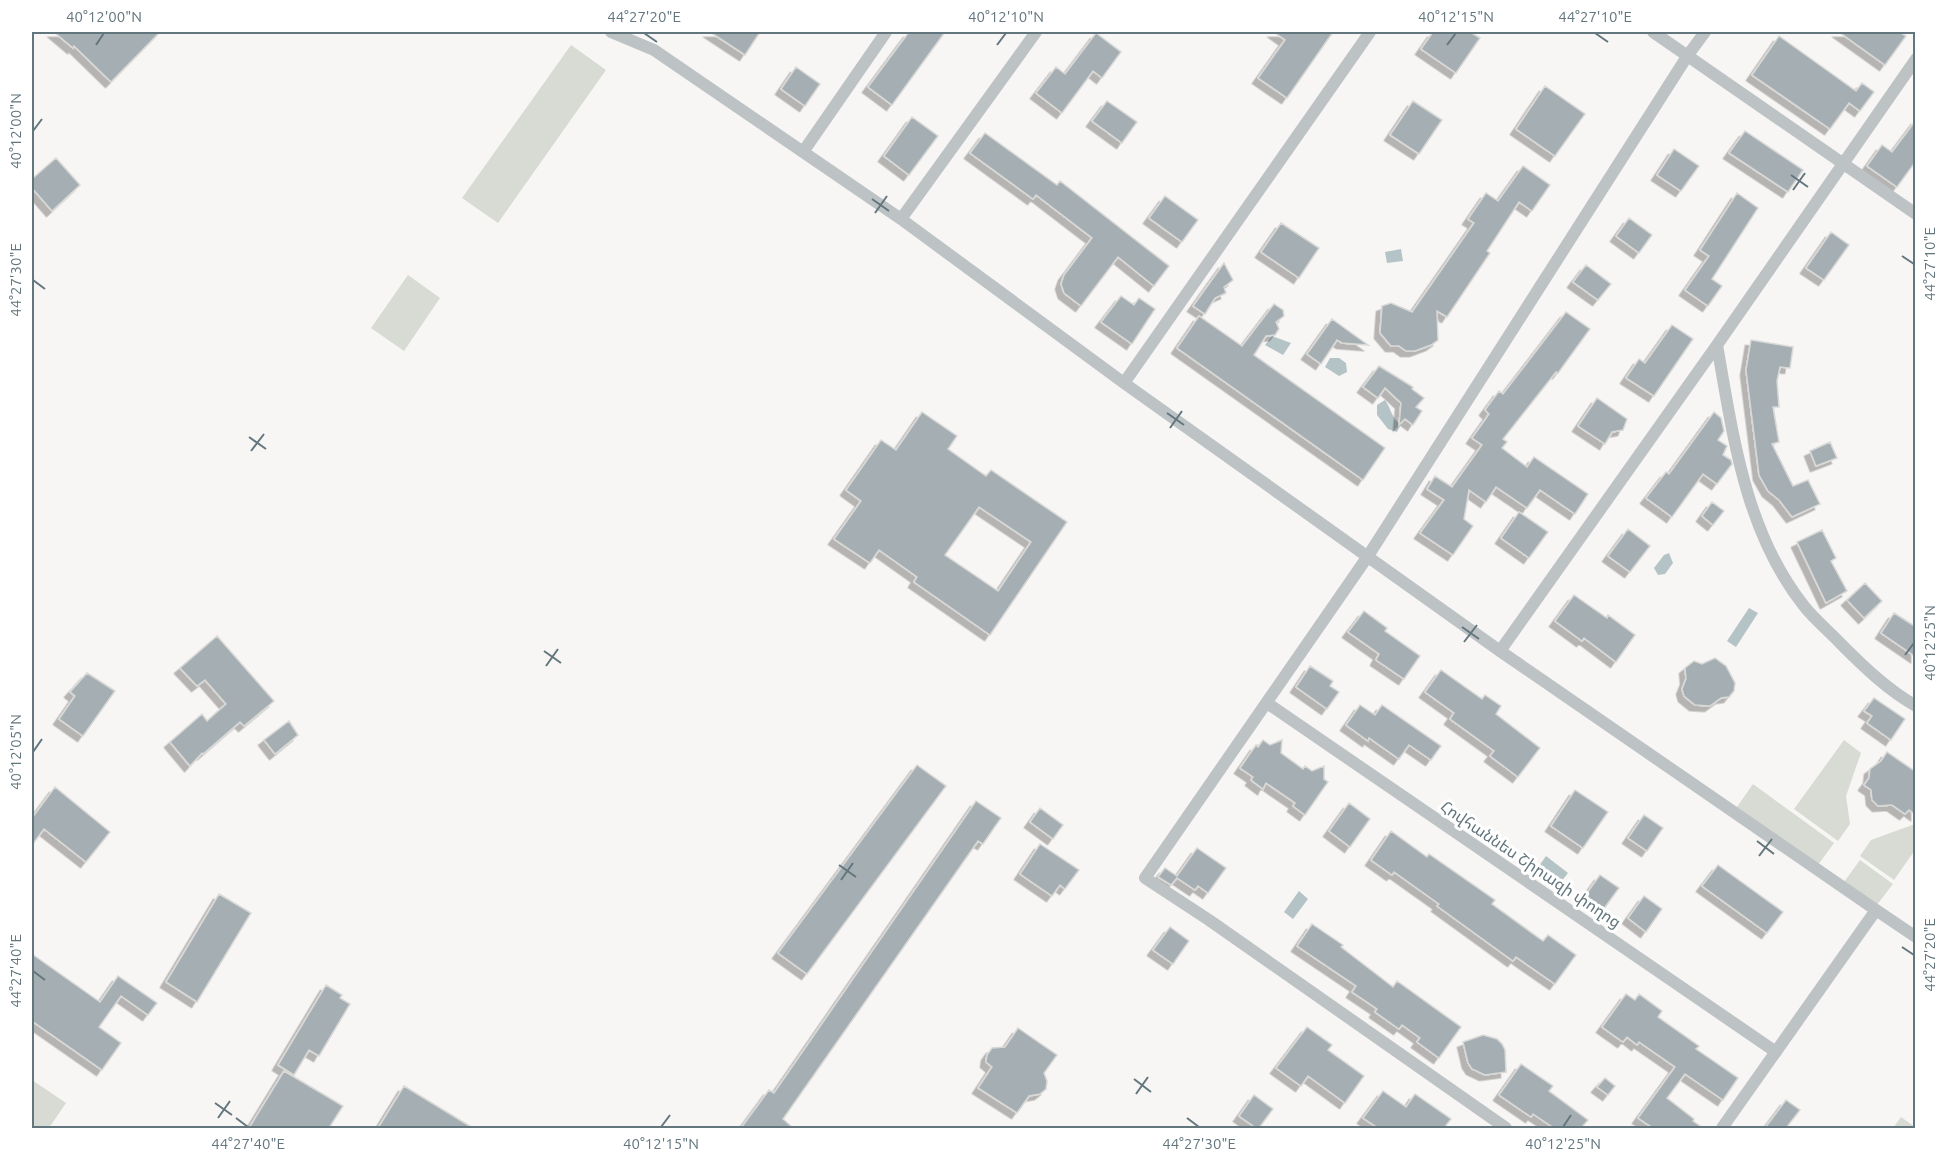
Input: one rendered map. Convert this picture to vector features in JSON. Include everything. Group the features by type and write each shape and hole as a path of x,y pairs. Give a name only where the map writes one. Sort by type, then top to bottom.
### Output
{"street":[{"path":"611,32 654,50 901,219 1124,383 1500,651 1916,937"},
{"path":"803,152 886,32"},
{"path":"901,219 1036,32"},
{"path":"1124,383 1370,32"},
{"path":"1653,32 1916,214"},
{"path":"1506,1128 1209,920 1145,878 1368,556 1705,32"},
{"path":"1500,651 1916,59"},
{"path":"1717,345 1735,447 1753,512 1778,567 1805,608 1868,671 1916,706"},
{"name":"Հովհաննես Շիրազի փողոց","path":"1267,703 1776,1052"},
{"path":"1722,1128 1876,910"}],"shaded area":[{"path":"571,45 606,70 498,223 462,198"},
{"path":"1401,249 1403,261 1387,263 1385,252"},
{"path":"408,275 440,298 404,351 371,328"},
{"path":"1272,336 1291,343 1283,355 1265,345"},
{"path":"1330,358 1339,358 1346,363 1347,372 1339,376 1325,367"},
{"path":"1385,400 1394,417 1401,424 1397,432 1388,429 1377,415 1377,405"},
{"path":"1669,553 1673,563 1665,574 1658,575 1654,568 1664,555"},
{"path":"1749,608 1758,613 1736,647 1727,641"},
{"path":"1844,740 1861,753 1846,796 1850,824 1838,841 1794,809"},
{"path":"1753,784 1834,843 1818,865 1737,807"},
{"path":"1915,824 1915,850 1894,880 1860,856 1871,840"},
{"path":"1546,856 1568,873 1561,882 1539,866"},
{"path":"1860,860 1893,884 1876,906 1844,882"},
{"path":"1299,891 1308,899 1293,919 1284,912"},
{"path":"32,1080 66,1103 51,1125 46,1128 32,1125"},
{"path":"1901,1117 1915,1127 1915,1128 1893,1128"}],"building":[{"path":"54,32 160,32 111,82 74,46 73,48"},
{"path":"710,32 760,32 745,55"},
{"path":"909,32 945,32 892,105 868,87"},
{"path":"1274,32 1333,32 1287,98 1258,78 1285,40"},
{"path":"1433,32 1470,32 1480,38 1456,73 1421,49"},
{"path":"1839,32 1899,32 1906,36 1885,65"},
{"path":"1096,33 1121,52 1102,78 1093,71 1062,113 1036,93 1056,67 1065,74"},
{"path":"1779,36 1856,91 1862,83 1874,92 1860,111 1849,103 1830,129 1752,75"},
{"path":"796,67 820,84 805,106 781,89"},
{"path":"1545,86 1585,114 1555,156 1516,129"},
{"path":"1107,101 1137,122 1122,143 1092,121"},
{"path":"1413,101 1442,120 1419,154 1390,135"},
{"path":"912,117 938,136 909,175 884,156"},
{"path":"1916,120 1916,161 1897,187 1867,166 1882,145 1892,152"},
{"path":"1745,131 1803,170 1788,192 1729,153"},
{"path":"985,133 1057,185 1060,181 1169,266 1154,286 1118,257 1081,306 1064,293 1061,284 1064,275 1092,238 1036,195 1033,199 970,153"},
{"path":"1674,149 1699,166 1681,191 1657,175"},
{"path":"56,158 80,185 52,211 32,188 32,179"},
{"path":"1523,166 1550,185 1532,211 1519,202 1487,251 1490,253 1447,317 1437,311 1438,340 1415,351 1406,351 1399,346 1391,346 1380,333 1382,306 1391,303 1412,312 1474,223 1468,219 1486,193 1498,201"},
{"path":"1737,193 1758,208 1712,279 1722,286 1708,306 1685,290 1709,256 1700,250"},
{"path":"1165,196 1198,220 1182,242 1149,218"},
{"path":"1629,218 1652,235 1639,253 1616,236"},
{"path":"1281,223 1319,248 1299,278 1261,252"},
{"path":"1831,232 1849,245 1824,280 1806,268"},
{"path":"1224,263 1233,280 1224,287 1226,293 1215,298 1205,314 1193,306"},
{"path":"1586,265 1611,284 1598,300 1573,282"},
{"path":"1121,296 1134,305 1139,298 1155,309 1132,344 1101,322"},
{"path":"1274,304 1283,310 1284,316 1276,322 1279,329 1275,335 1266,336 1254,355 1385,448 1363,480 1177,348 1199,316 1242,346"},
{"path":"1566,312 1590,329 1558,373 1556,372 1503,439 1507,442 1502,448 1527,467 1534,457 1588,494 1575,514 1540,490 1527,508 1496,487 1486,502 1469,490 1464,519 1473,526 1453,555 1420,533 1444,500 1427,489 1435,476 1452,487 1482,445 1472,438 1489,414 1485,410 1499,391 1503,394"},
{"path":"1332,319 1368,345 1342,343 1337,340 1321,364 1307,354"},
{"path":"1672,325 1693,339 1654,396 1626,378 1639,359 1645,363"},
{"path":"1751,340 1793,347 1790,368 1780,367 1777,381 1779,407 1773,407 1779,442 1772,444 1793,486 1808,480 1820,504 1792,517 1779,500 1768,491 1759,475 1746,370"},
{"path":"1379,366 1413,387 1412,389 1424,398 1416,407 1422,411 1413,425 1405,419 1399,425 1401,403 1385,388 1378,398 1363,387"},
{"path":"1597,398 1627,419 1623,430 1612,432 1605,444 1578,426"},
{"path":"922,412 957,436 948,449 986,476 991,470 1067,522 990,635 914,582 917,577 879,550 870,563 834,539 861,501 846,490 881,440 896,450","holes":["979,507 1031,542 998,591 945,555"]},
{"path":"1714,412 1721,418 1724,431 1718,440 1727,446 1723,455 1731,460 1732,464 1717,484 1703,474 1672,517 1646,498 1666,472 1669,474"},
{"path":"1830,442 1837,458 1816,466 1810,451"},
{"path":"1712,502 1724,511 1713,525 1702,516"},
{"path":"1519,512 1548,532 1529,558 1501,538"},
{"path":"1628,529 1650,546 1630,572 1608,556"},
{"path":"1822,530 1836,558 1831,561 1847,591 1826,603 1797,542"},
{"path":"1865,583 1882,601 1864,618 1847,600"},
{"path":"1574,595 1607,618 1608,615 1635,635 1616,662 1584,638 1582,641 1555,621"},
{"path":"1364,611 1387,628 1385,631 1420,656 1404,679 1376,660 1379,654 1348,632"},
{"path":"1894,613 1916,627 1916,657 1881,633"},
{"path":"217,636 274,701 244,726 240,722 202,753 190,766 170,742 202,714 207,721 226,704 205,680 197,686 180,668"},
{"path":"1715,658 1726,666 1735,683 1734,691 1729,697 1721,698 1710,706 1695,705 1684,696 1682,689 1686,679 1685,668 1694,661 1702,664"},
{"path":"1310,666 1333,681 1330,686 1339,692 1327,709 1296,687"},
{"path":"1441,670 1482,699 1485,695 1501,706 1496,714 1540,748 1518,777 1490,756 1494,751 1450,719 1454,713 1425,692"},
{"path":"87,673 115,691 83,736 59,719 75,696 70,692"},
{"path":"1874,698 1905,719 1891,740 1867,723 1872,716 1864,711"},
{"path":"1360,705 1375,715 1382,705 1441,746 1431,760 1409,745 1399,759 1346,725"},
{"path":"289,721 298,735 275,754 264,740"},
{"path":"1263,740 1270,745 1282,740 1281,753 1303,769 1305,766 1312,771 1324,766 1324,779 1328,782 1305,815 1293,806 1295,803 1266,783 1263,789 1251,780 1253,777 1240,768 1256,745 1258,747"},
{"path":"1887,752 1916,772 1916,815 1909,810 1905,814 1892,805 1878,806 1872,800 1871,790 1864,785 1869,778 1870,769 1881,761"},
{"path":"917,765 946,786 807,974 778,953"},
{"path":"55,787 110,832 86,862 44,829 32,845 32,818"},
{"path":"1575,790 1608,812 1583,848 1551,826"},
{"path":"976,801 1001,818 983,844 978,841 783,1119 793,1128 741,1128 769,1090 774,1093"},
{"path":"1349,803 1370,819 1350,847 1329,831"},
{"path":"1040,808 1063,825 1053,839 1030,822"},
{"path":"1644,815 1663,828 1647,851 1628,838"},
{"path":"1391,831 1427,857 1429,854 1495,900 1492,904 1543,941 1548,935 1576,955 1555,984 1516,957 1513,961 1437,906 1439,904 1394,872 1392,875 1371,860"},
{"path":"1040,844 1079,870 1065,889 1060,885 1052,896 1020,874"},
{"path":"1197,848 1226,868 1208,893 1198,886 1195,890 1177,878 1171,885 1158,877 1165,868 1177,876"},
{"path":"1718,865 1783,912 1767,933 1702,886"},
{"path":"1600,875 1619,888 1603,910 1584,897"},
{"path":"219,894 251,913 197,1002 166,982"},
{"path":"1644,896 1662,909 1646,932 1628,918"},
{"path":"1312,924 1343,945 1341,947 1393,987 1397,981 1461,1027 1439,1058 1417,1042 1420,1038 1402,1025 1399,1029 1375,1012 1377,1009 1352,992 1356,986 1297,946"},
{"path":"1170,927 1189,941 1173,964 1153,950"},
{"path":"32,954 100,1002 118,976 157,1003 148,1015 121,996 99,1027 121,1043 102,1070 32,1021"},
{"path":"326,985 342,995 340,998 350,1004 319,1056 309,1050 294,1075 278,1065"},
{"path":"1626,994 1635,1000 1639,994 1662,1011 1658,1017 1699,1046 1696,1049 1738,1078 1723,1100 1685,1074 1667,1098 1703,1128 1653,1128 1638,1118 1675,1067 1639,1042 1637,1045 1627,1037 1623,1042 1602,1027"},
{"path":"1307,1027 1332,1045 1328,1050 1364,1076 1345,1103 1308,1076 1301,1086 1276,1068"},
{"path":"1018,1028 1057,1055 1044,1073 1047,1081 1046,1089 1040,1094 1029,1096 1017,1113 978,1088 992,1067 986,1062 987,1055 992,1048 1005,1047"},
{"path":"1483,1035 1497,1039 1502,1044 1505,1050 1506,1072 1485,1075 1472,1069 1468,1063 1463,1042"},
{"path":"1521,1064 1553,1086 1549,1091 1588,1120 1581,1128 1554,1128 1533,1114 1531,1117 1499,1095"},
{"path":"284,1071 343,1106 329,1128 249,1128"},
{"path":"1605,1078 1615,1086 1608,1095 1597,1087"},
{"path":"404,1086 473,1128 378,1128"},
{"path":"1383,1091 1406,1107 1415,1094 1451,1119 1444,1128 1378,1128 1363,1118"},
{"path":"1254,1095 1273,1109 1259,1128 1239,1116"},
{"path":"1786,1100 1800,1110 1786,1128 1765,1128"}]}
